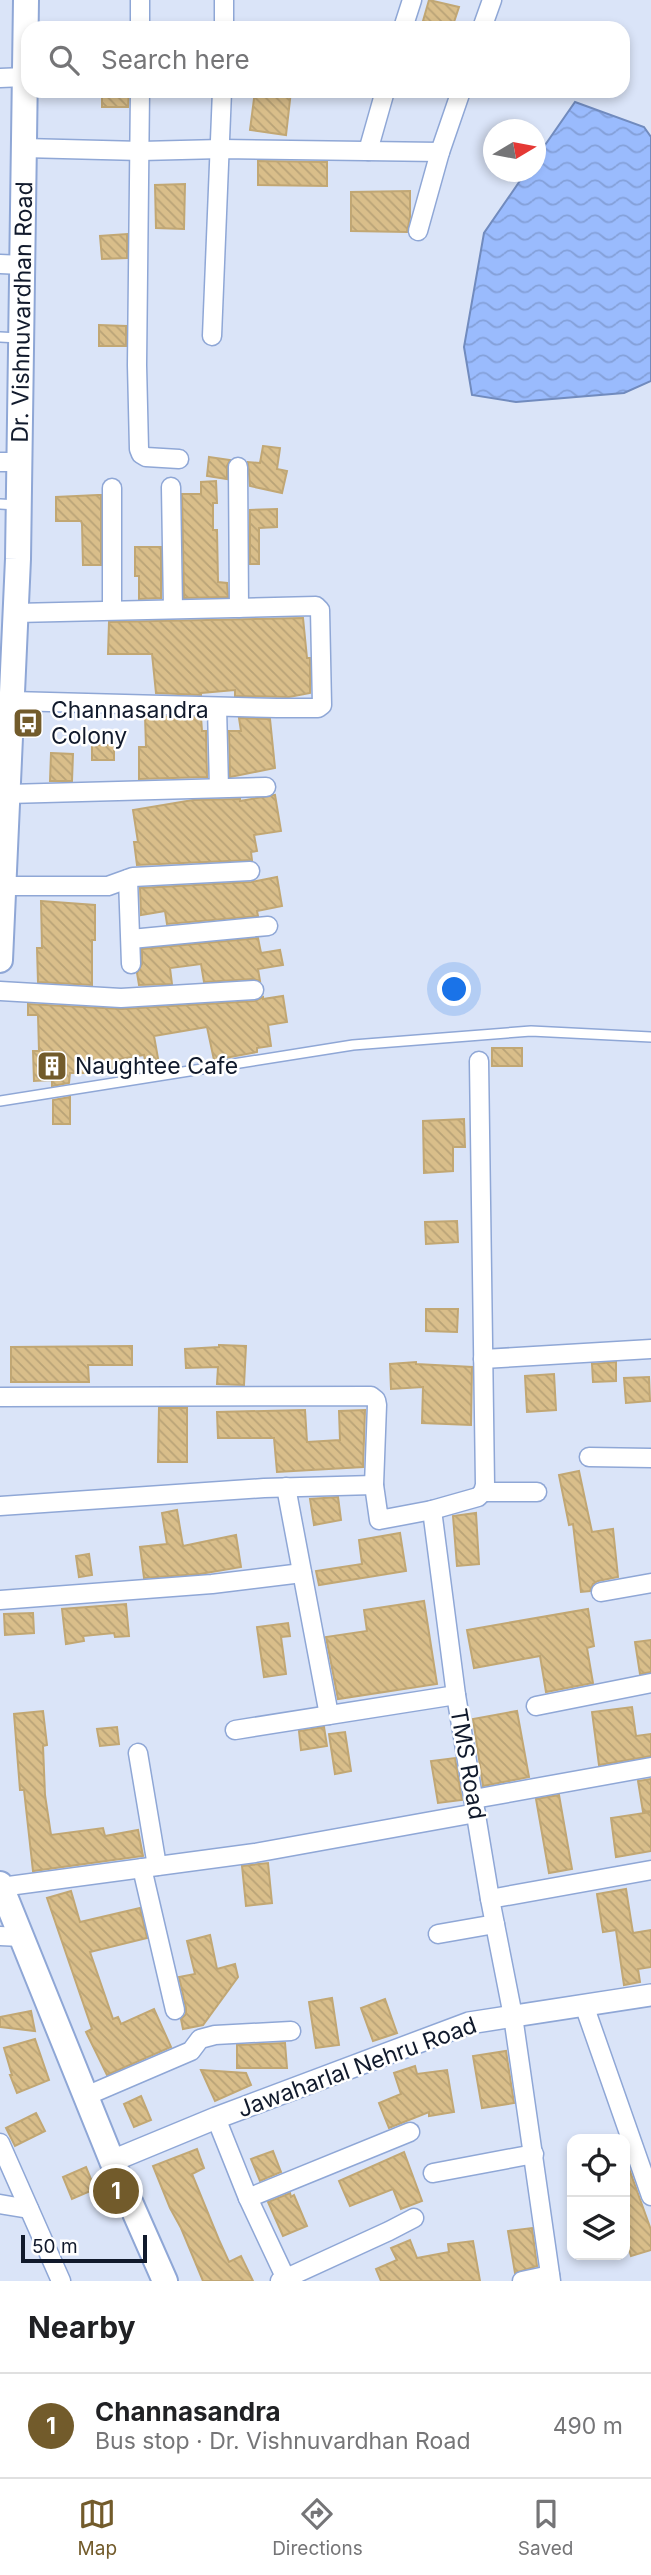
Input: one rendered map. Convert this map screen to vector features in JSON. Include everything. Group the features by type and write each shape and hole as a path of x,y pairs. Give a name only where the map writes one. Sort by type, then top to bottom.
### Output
{"main road":[{"name":"Dr. Vishnuvardhan Road","path":"26,0 26,21"},
{"name":"Dr. Vishnuvardhan Road","path":"0,960 5,783 12,701 11,265 24,148 25,98"},
{"path":"0,1885 10,1936 86,2096 165,2281"}],"street":[{"path":"139,0 140,21"},
{"path":"224,0 224,21"},
{"path":"406,21 412,0"},
{"path":"484,21 492,0"},
{"path":"0,78 21,77"},
{"path":"140,98 137,365 139,449 146,457 179,459"},
{"path":"212,336 222,98"},
{"path":"368,151 383,98"},
{"path":"418,231 459,98"},
{"path":"24,148 440,152"},
{"path":"238,467 239,608"},
{"path":"171,487 173,609"},
{"path":"112,488 112,610"},
{"path":"12,612 318,607 322,705 318,708 217,707 12,701"},
{"path":"217,707 219,788"},
{"path":"5,783 266,787"},
{"path":"3,886 108,886 128,878 250,871"},
{"path":"128,878 131,964"},
{"path":"131,939 268,926"},
{"path":"0,991 121,998 254,990"},
{"path":"0,1396 371,1396 377,1405 374,1486 379,1520 432,1510 478,1497 483,1492 479,1061"},
{"path":"483,1359 651,1349"},
{"path":"589,1457 651,1458"},
{"path":"0,1506 286,1487 374,1486"},
{"path":"286,1487 329,1715"},
{"path":"483,1492 537,1492"},
{"name":"TMS Road","path":"432,1510 456,1695 490,1899 513,2016 551,2278"},
{"path":"0,1600 212,1584 302,1573"},
{"path":"601,1592 651,1583"},
{"path":"536,1706 651,1683"},
{"path":"235,1730 456,1695"},
{"path":"138,1753 149,1867 175,2010"},
{"path":"0,1885 255,1853 651,1767"},
{"path":"490,1899 651,1870"},
{"path":"438,1934 495,1924"},
{"name":"Jawaharlal Nehru Road","path":"112,2161 216,2118 469,2022 651,1995"},
{"path":"584,2005 643,2148 651,2196"},
{"path":"86,2096 191,2051 200,2039 215,2035 291,2031"},
{"path":"216,2118 284,2280 414,2217"},
{"path":"248,2198 410,2132"},
{"path":"0,2143 61,2281"},
{"path":"433,2173 534,2154"},
{"path":"0,2204 29,2209"},
{"path":"522,2281 551,2278"}],"lane":[{"path":"0,1101 366,1043 531,1031 651,1037"}],"water":[{"path":"575,102 644,127 651,137 651,381 624,393 516,402 472,395 464,347 484,233 519,182 546,182 546,144"}],"building":[{"path":"429,0 459,7 454,21 423,21"},
{"path":"102,98 129,98 128,107 102,107"},
{"path":"254,98 290,98 286,135 250,130"},
{"path":"258,161 327,162 327,186 258,185"},
{"path":"185,184 184,229 156,228 155,185"},
{"path":"410,191 407,232 351,231 351,192"},
{"path":"127,234 127,258 102,259 100,236"},
{"path":"99,325 126,326 126,346 99,346"},
{"path":"263,446 280,448 277,469 287,471 282,493 250,486 248,462 260,463"},
{"path":"209,457 230,460 227,479 207,476"},
{"path":"216,481 217,503 213,503 213,530 217,530 218,582 227,583 228,597 184,598 182,494 201,494 201,482"},
{"path":"101,495 101,565 83,565 81,521 56,521 56,497"},
{"path":"277,509 277,527 259,528 259,564 250,564 250,510"},
{"path":"135,547 161,547 161,598 139,599 139,576 135,576"},
{"path":"303,618 307,658 310,658 310,693 289,697 235,696 235,690 201,695 156,693 152,654 108,654 109,622"},
{"path":"145,716 201,717 202,731 206,731 207,777 139,779 139,747 146,747"},
{"path":"239,718 270,719 275,768 230,777 229,731 241,731"},
{"path":"92,745 114,745 114,760 92,760"},
{"path":"51,753 73,754 72,781 50,781"},
{"path":"275,795 281,831 254,835 257,851 251,852 252,860 137,865 134,842 138,842 133,810 193,800 240,801"},
{"path":"277,877 282,906 257,911 258,916 167,924 165,911 141,915 140,888 251,882"},
{"path":"41,901 95,905 92,985 38,982 37,948 42,948"},
{"path":"258,938 261,953 280,950 283,965 258,969 260,981 253,979 204,982 201,964 170,968 172,984 139,985 137,973 142,964 142,949"},
{"path":"283,996 287,1022 268,1025 271,1046 257,1048 257,1052 214,1060 207,1027 154,1036 159,1064 146,1066 144,1055 119,1059 119,1069 90,1069 90,1073 70,1073 69,1083 52,1086 52,1080 34,1081 33,1051 39,1051 38,1015 28,1015 28,1004 122,1009 255,1001 263,997"},
{"path":"492,1048 522,1048 522,1066 492,1066"},
{"path":"70,1097 70,1124 53,1124 53,1100"},
{"path":"464,1119 465,1147 453,1147 453,1171 424,1173 423,1121"},
{"path":"457,1221 458,1242 426,1244 425,1222"},
{"path":"426,1309 458,1309 457,1332 426,1331"},
{"path":"219,1345 246,1346 244,1385 217,1384 218,1367 186,1368 185,1349"},
{"path":"132,1346 132,1365 88,1365 89,1382 11,1382 11,1347"},
{"path":"416,1362 472,1367 471,1425 422,1423 423,1387 391,1389 390,1364"},
{"path":"616,1362 616,1381 593,1382 592,1364"},
{"path":"554,1374 556,1410 527,1412 525,1376"},
{"path":"649,1377 650,1401 626,1403 624,1378"},
{"path":"159,1408 187,1408 187,1462 158,1462"},
{"path":"305,1410 307,1442 340,1440 339,1411 365,1410 363,1467 277,1472 274,1438 218,1438 217,1412"},
{"path":"579,1471 592,1532 613,1529 618,1577 598,1581 590,1591 581,1592 573,1524 569,1525 559,1475"},
{"path":"338,1497 341,1520 314,1525 310,1499"},
{"path":"177,1510 183,1546 236,1535 241,1567 200,1574 144,1578 140,1547 167,1544 162,1513"},
{"path":"476,1513 479,1564 457,1566 453,1516"},
{"path":"400,1533 406,1571 319,1585 316,1571 362,1564 359,1540"},
{"path":"89,1554 92,1575 79,1577 76,1556"},
{"path":"424,1601 437,1684 338,1699 326,1637 367,1631 364,1610"},
{"path":"126,1604 129,1636 115,1637 114,1633 83,1636 84,1641 66,1644 62,1609"},
{"path":"588,1609 594,1646 587,1648 593,1683 546,1692 540,1656 474,1668 467,1630"},
{"path":"33,1613 34,1633 5,1635 4,1614"},
{"path":"288,1623 290,1636 281,1637 286,1674 264,1677 257,1627"},
{"path":"651,1640 651,1672 640,1674 635,1642"},
{"path":"632,1707 636,1736 651,1734 651,1756 599,1765 592,1712"},
{"path":"43,1711 47,1745 43,1746 45,1795 51,1835 103,1828 105,1836 138,1830 143,1856 33,1871 24,1790 20,1790 14,1714"},
{"path":"517,1711 529,1777 483,1786 473,1719"},
{"path":"117,1727 119,1744 100,1746 97,1729"},
{"path":"324,1727 327,1746 301,1750 299,1731"},
{"path":"345,1732 351,1771 335,1774 329,1734"},
{"path":"455,1758 462,1800 438,1803 431,1761"},
{"path":"651,1779 651,1811 643,1812 638,1781"},
{"path":"559,1795 572,1869 549,1873 536,1799"},
{"path":"651,1812 651,1851 616,1857 611,1818"},
{"path":"268,1863 272,1903 246,1906 242,1866"},
{"path":"626,1889 633,1933 651,1930 651,1967 638,1969 640,1982 624,1985 616,1930 603,1932 597,1894"},
{"path":"71,1891 80,1922 140,1908 147,1938 90,1952 113,2019 118,2017 121,2024 154,2009 171,2047 107,2075 86,2032 92,2029 47,1898"},
{"path":"210,1935 217,1969 235,1964 238,1977 203,2025 183,2029 181,2019 186,2014 186,2008 179,1977 195,1974 187,1941"},
{"path":"332,1998 339,2045 316,2048 309,2002"},
{"path":"385,1999 397,2033 373,2041 361,2008"},
{"path":"31,2011 35,2031 0,2027 0,2017"},
{"path":"35,2039 49,2080 17,2093 4,2048"},
{"path":"285,2043 287,2068 237,2068 237,2045"},
{"path":"506,2051 514,2103 482,2108 473,2056"},
{"path":"415,2066 417,2074 447,2070 454,2112 429,2116 429,2112 389,2128 379,2103 401,2094 394,2073"},
{"path":"201,2070 246,2073 251,2085 215,2101"},
{"path":"141,2096 151,2120 134,2127 124,2104"},
{"path":"36,2113 45,2131 15,2146 6,2128"},
{"path":"197,2149 204,2168 192,2174 219,2240 229,2262 241,2256 253,2281 203,2281 170,2208 153,2166"},
{"path":"273,2151 281,2172 260,2181 251,2159"},
{"path":"404,2152 422,2201 401,2209 393,2189 350,2206 339,2181"},
{"path":"86,2167 95,2189 72,2199 63,2177"},
{"path":"630,2171 651,2230 651,2250 631,2256"},
{"path":"290,2193 291,2197 294,2195 307,2226 283,2236 268,2202"},
{"path":"532,2228 537,2266 515,2273 508,2231"},
{"path":"410,2240 417,2258 449,2252 448,2244 473,2241 480,2281 381,2281 376,2269 397,2260 391,2248"}],"place":[{"name":"Channasandra Colony","path":"28,723"},
{"name":"Naughtee Cafe","path":"52,1066"},
{"name":"Channasandra","path":"116,2191"}]}
